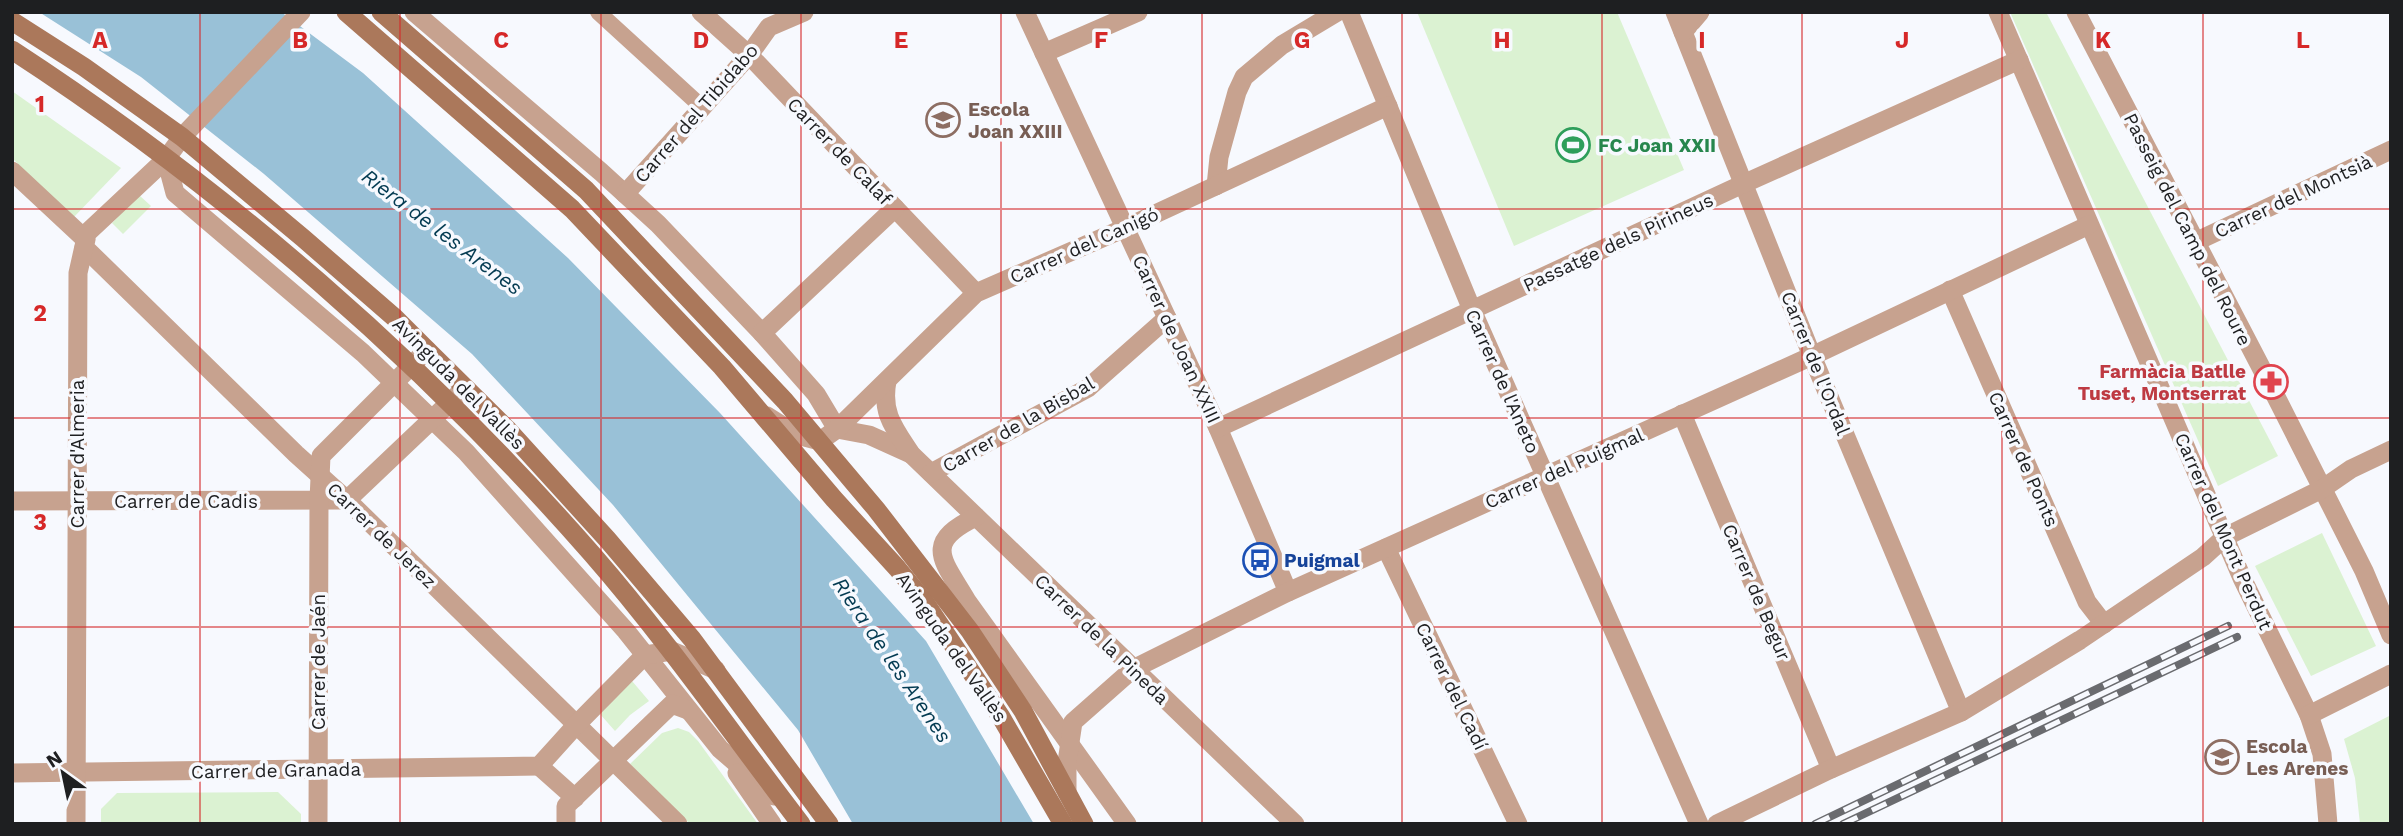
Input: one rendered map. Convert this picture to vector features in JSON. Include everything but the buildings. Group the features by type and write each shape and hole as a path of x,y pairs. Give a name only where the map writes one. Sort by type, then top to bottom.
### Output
{"main road":[{"name":"Avinguda del Vallès","path":"345,12 572,209 763,413 924,601 1001,717 1063,824"},
{"name":"Avinguda del Vallès","path":"381,12 586,190 740,351 820,441 970,631 1023,711 1084,824"},
{"name":"Avinguda del Vallès","path":"12,21 186,133 395,318 507,429 607,539 716,670 830,824"},
{"name":"Avinguda del Vallès","path":"12,50 166,159 289,258 449,404 517,472 593,555 672,651 796,817"}],"street":[{"path":"414,12 658,225 762,333 816,394 837,429"},
{"path":"598,12 703,108"},
{"name":"Carrer de Calaf","path":"701,12 749,55 976,293"},
{"name":"Carrer del Tibidabo","path":"625,194 749,55 769,27 804,12"},
{"name":"Carrer de Joan XXIII","path":"1025,12 1218,428 1288,592"},
{"path":"1044,52 1138,12"},
{"path":"1216,186 1219,157 1237,92 1244,77 1282,45 1337,12"},
{"name":"Carrer de l'Aneto","path":"1349,12 1472,310 1699,824"},
{"name":"Carrer de l'Ordal","path":"1675,12 1812,356 1961,712"},
{"path":"1683,32 1700,12"},
{"name":"Carrer del Mont Perdut","path":"1998,12 2242,579 2309,715 2322,754 2328,824"},
{"name":"Passeig del Camp del Roure","path":"2076,12 2364,572 2391,635"},
{"path":"85,244 88,233 166,159 186,133 300,13"},
{"name":"Passatge dels Pirineus","path":"1218,428 1743,184 2019,60"},
{"name":"Carrer del Canigó","path":"820,441 837,429 976,293 1125,228 1388,106"},
{"name":"Carrer del Montsià","path":"2195,242 2391,150"},
{"name":"Avinguda del Vallès","path":"166,159 175,193 350,341 466,452 526,517 645,655 720,749 772,824"},
{"name":"Carrer de Jerez","path":"12,171 320,476 678,824"},
{"path":"762,333 895,208"},
{"name":"Carrer del Puigmal","path":"1067,792 1073,722 1133,669 1288,592 1812,356 2090,225"},
{"name":"Carrer d'Almeria","path":"76,824 78,273 85,244"},
{"name":"Carrer de Ponts","path":"1950,290 2087,602 2104,624"},
{"name":"Carrer de la Bisbal","path":"931,473 1088,388 1167,318"},
{"path":"318,500 321,456 427,350"},
{"name":"Carrer de la Pineda","path":"887,381 885,407 892,424 911,454 1295,824"},
{"path":"347,500 465,388"},
{"path":"763,413 797,435 820,441"},
{"name":"Carrer de Begur","path":"1682,414 1832,769"},
{"name":"Carrer de la Pineda","path":"837,429 869,435 911,454"},
{"path":"1717,824 1961,712 2104,624 2203,556 2225,537 2322,489 2351,469 2391,450"},
{"name":"Avinguda del Vallès","path":"517,472 526,517"},
{"name":"Carrer de Jaén","path":"318,500 318,824"},
{"name":"Carrer de Cadis","path":"12,501 347,500"},
{"name":"Avinguda del Vallès","path":"976,517 956,527 946,538 941,549 945,564 967,601 1127,824"},
{"name":"Carrer del Cadí","path":"1386,548 1518,824"},
{"path":"575,798 539,766 645,655 672,651 716,670"},
{"path":"2309,715 2391,674"},
{"path":"566,824 566,806 673,704 688,709"},
{"name":"Carrer del Puigmal","path":"1052,762 1070,745"},
{"name":"Avinguda del Vallès","path":"720,749 796,817"},
{"name":"Carrer de Granada","path":"12,773 539,766"}],"green space":[{"name":"FC Joan XXII","path":"1417,12 1617,12 1684,170 1514,246"},
{"path":"2010,12 2046,12 2278,456 2218,486"},
{"path":"12,91 121,168 73,218 12,158"},
{"path":"139,195 151,206 123,234 112,223"},
{"path":"2322,533 2376,646 2311,676 2255,566"},
{"path":"632,681 649,701 615,731 600,714"},
{"path":"2391,715 2391,824 2360,824 2355,778 2344,739"},
{"path":"678,728 689,732 698,741 758,824 690,824 630,764 662,733"},
{"path":"278,792 301,814 301,824 101,824 101,809 117,793"}],"water":[{"name":"Riera de les Arenes","path":"39,12 281,12 363,73 568,258 720,413 926,641 1034,824 853,824 798,730 613,505 472,354 264,174 141,77"}],"railway":[{"path":"1815,824 2228,626"},
{"path":"1843,824 2237,637"}],"place":[{"name":"Escola Joan XXIII","path":"943,120"},
{"name":"FC Joan XXII","path":"1573,145"},
{"name":"Farmàcia Batlle Tuset, Montserrat","path":"2271,382"},
{"name":"Puigmal","path":"1260,560"},
{"name":"Escola Les Arenes","path":"2222,757"}]}
